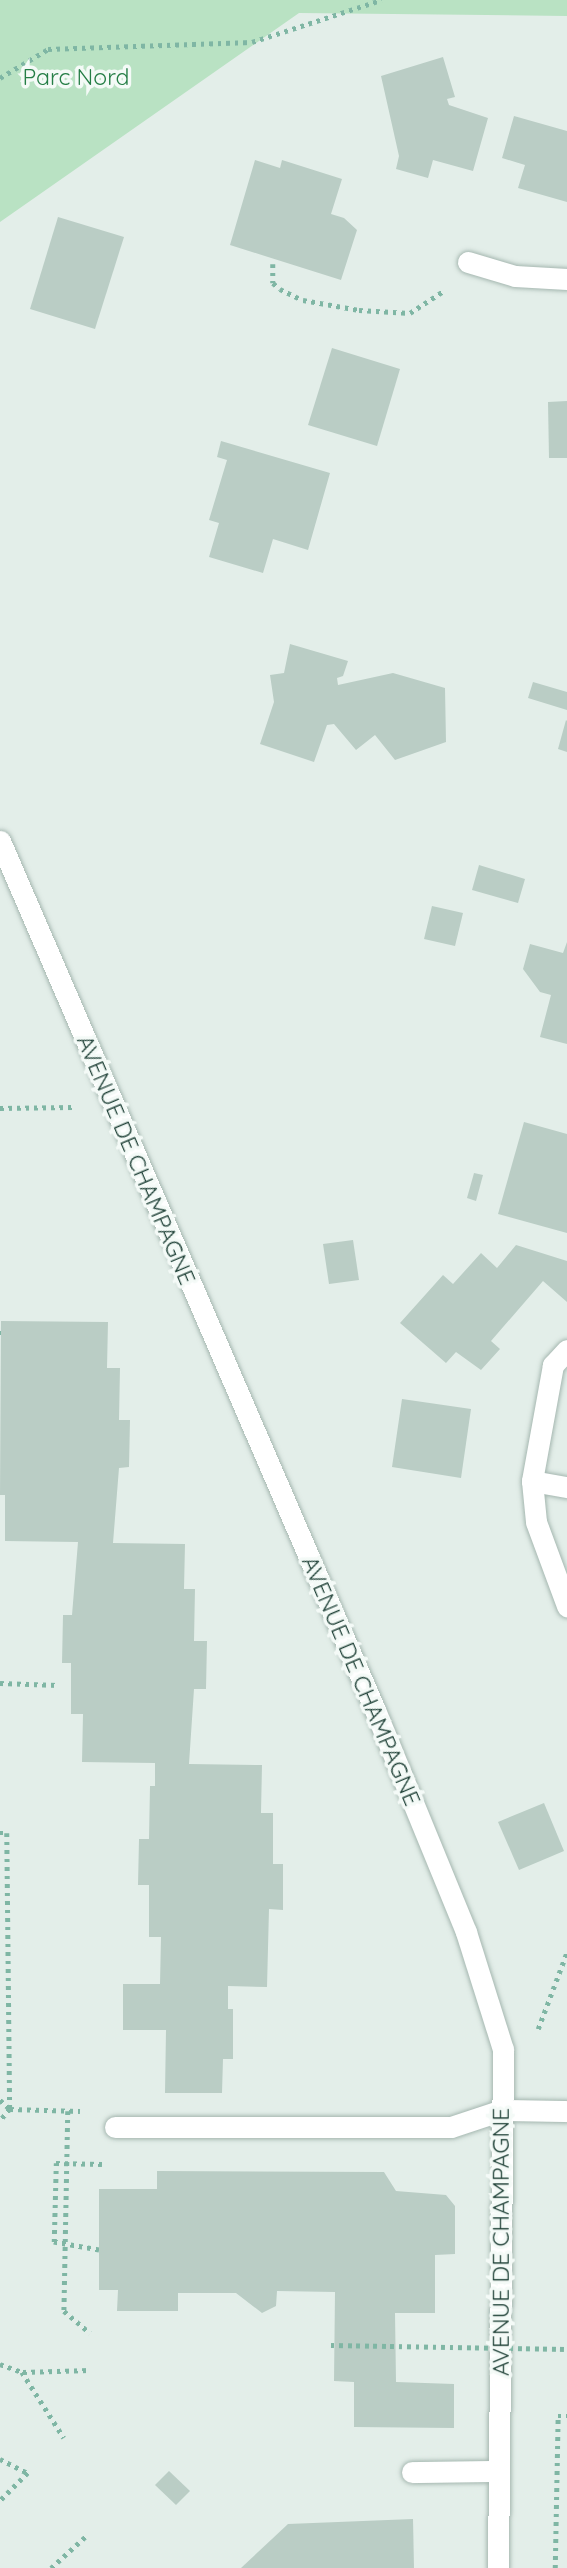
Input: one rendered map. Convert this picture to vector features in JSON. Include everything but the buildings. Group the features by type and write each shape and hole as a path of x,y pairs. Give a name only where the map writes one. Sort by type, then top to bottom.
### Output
{"street":[{"path":"468,262 514,276 567,279"},
{"name":"AVENUE DE CHAMPAGNE","path":"0,842 375,1710 466,1932 503,2049 498,2568"},
{"path":"567,1350 553,1365 532,1481 536,1522 567,1606"},
{"path":"532,1481 567,1487"},
{"path":"115,2127 451,2127 502,2110 567,2111"},
{"path":"412,2472 499,2472"}],"path":[{"path":"0,78 48,49 252,42 381,0"},
{"path":"273,264 273,283 303,300 410,313 443,293 468,262"},
{"path":"0,1108 113,1107"},
{"path":"0,1683 58,1685"},
{"path":"0,1833 8,1833 10,2109 0,2121"},
{"path":"503,2049 535,2037 567,1952"},
{"path":"0,2101 10,2109 93,2112 115,2127 114,2164 56,2163 54,2242 99,2250"},
{"path":"68,2111 64,2311 90,2333"},
{"path":"331,2345 567,2349"},
{"path":"0,2364 22,2372 90,2370"},
{"path":"22,2372 64,2438"},
{"path":"555,2568 558,2416 567,2416"},
{"path":"0,2459 28,2473 0,2501"},
{"path":"51,2568 86,2536"}],"green space":[{"name":"Parc Nord","path":"0,0 567,0 567,16 299,13 0,222"}]}
